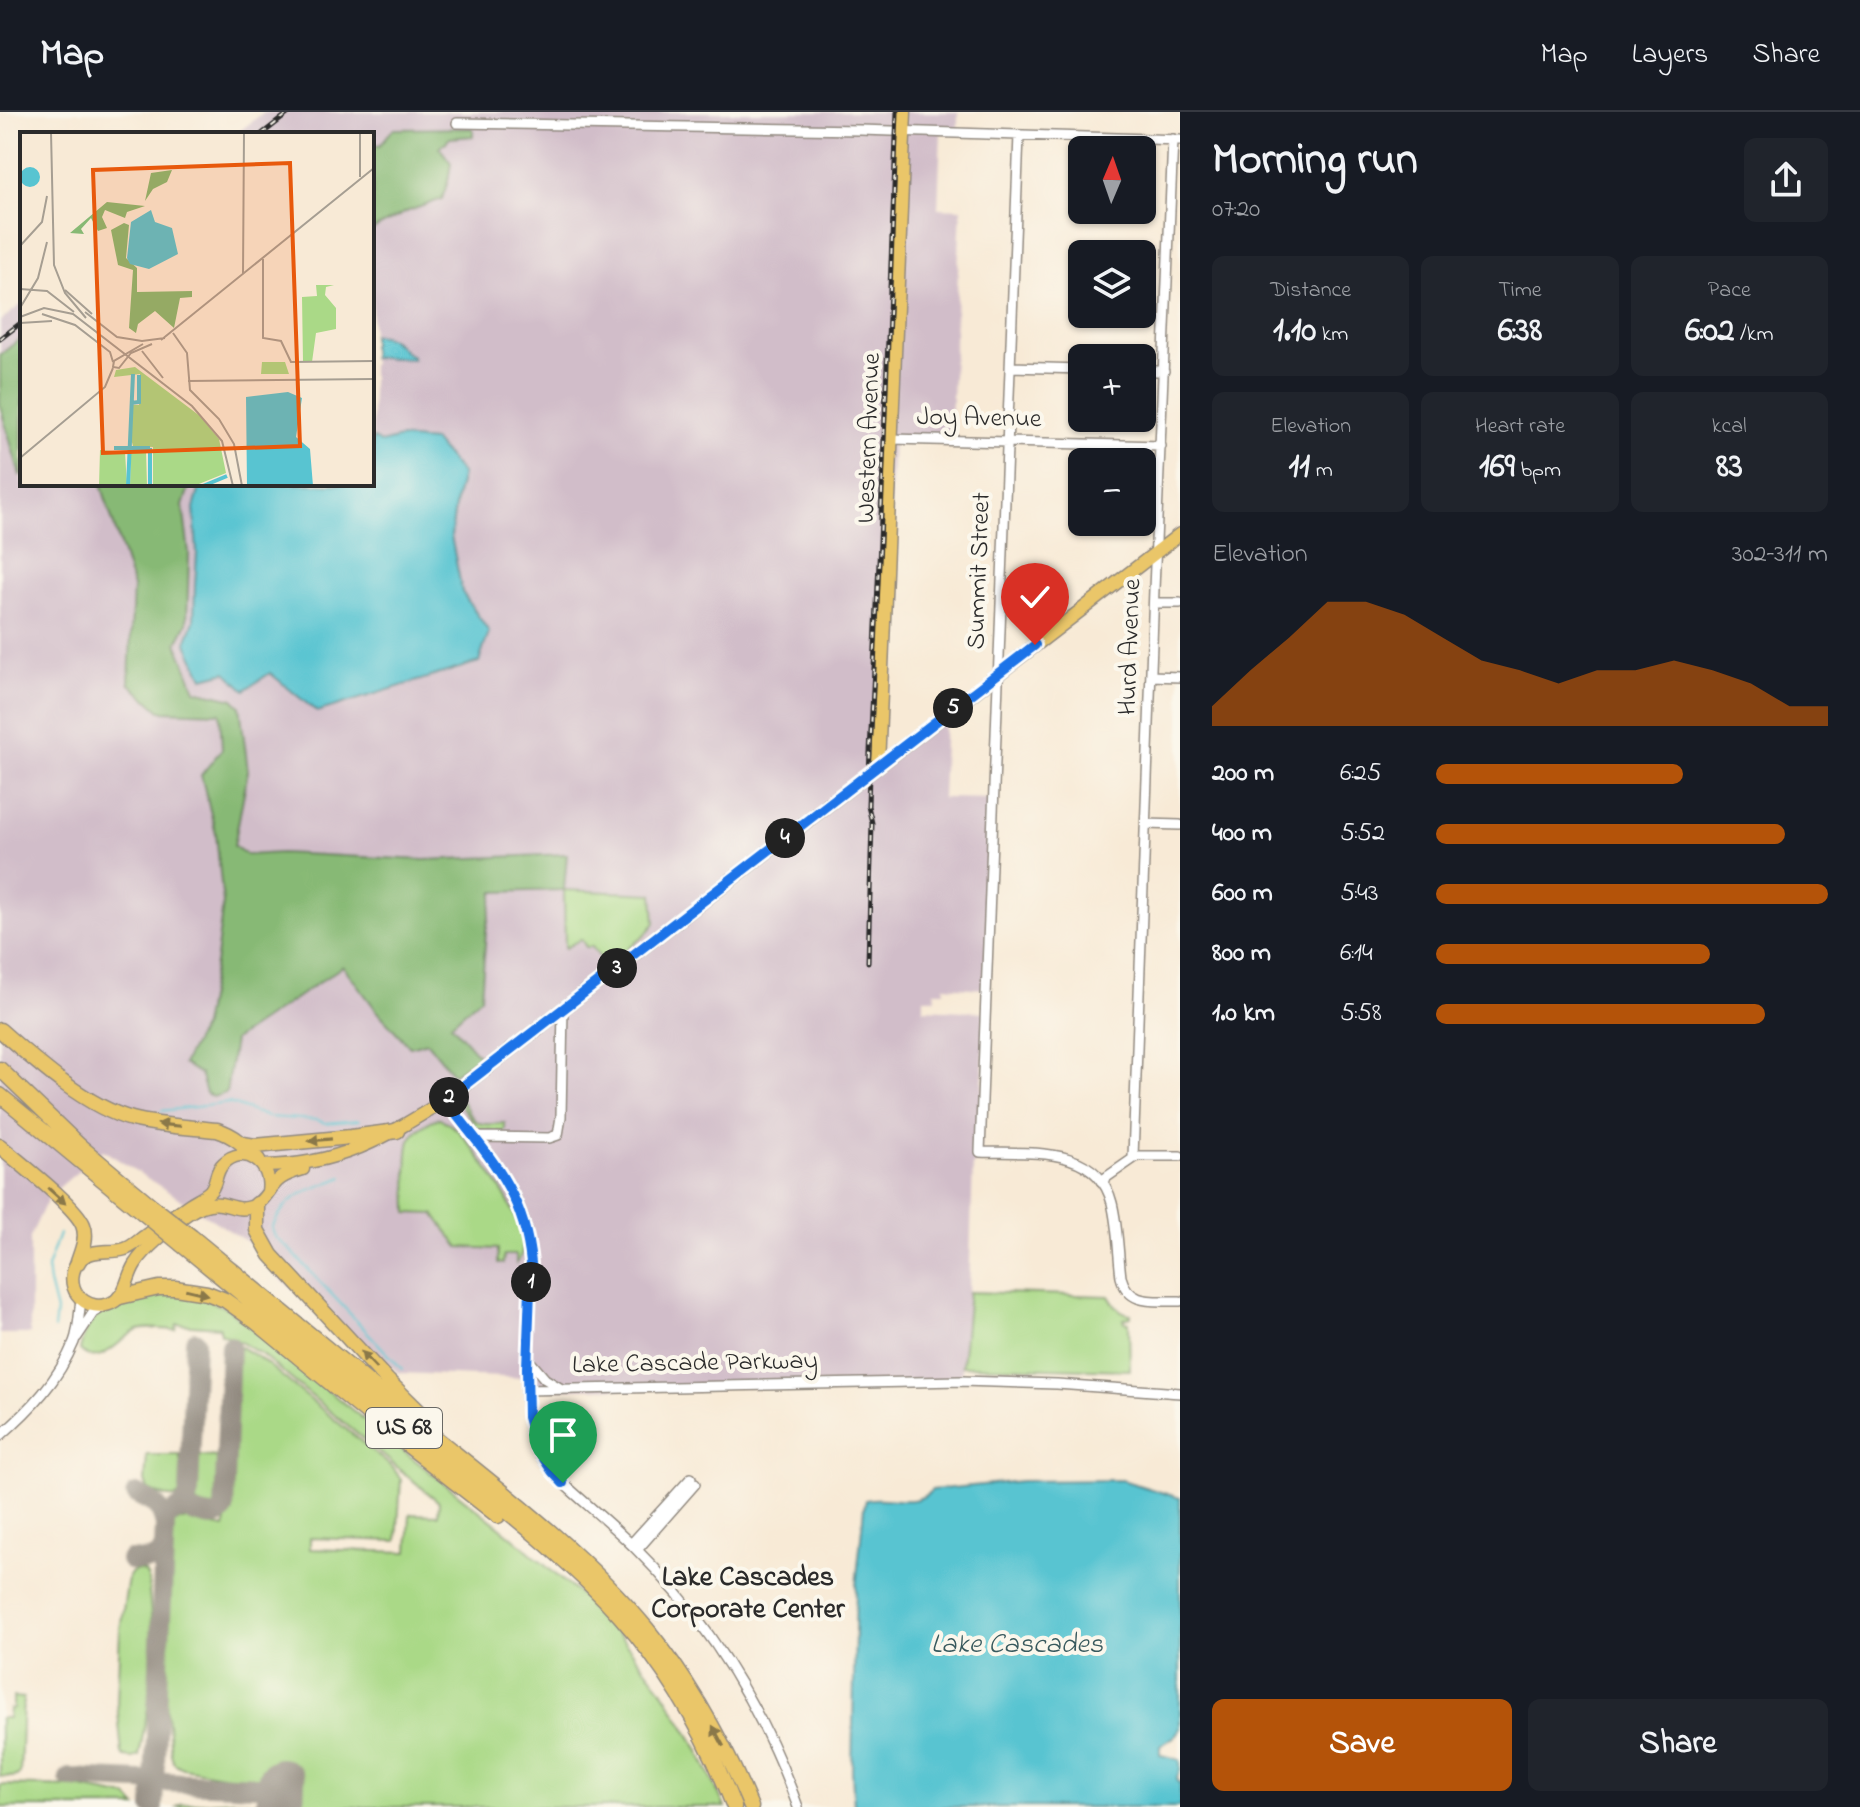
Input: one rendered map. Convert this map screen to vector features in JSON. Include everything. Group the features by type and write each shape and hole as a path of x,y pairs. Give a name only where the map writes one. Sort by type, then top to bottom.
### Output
{"highway":[{"path":"0,1021 20,1048"},
{"path":"0,1030 86,1099 109,1112 133,1120 229,1134 261,1163"},
{"name":"US 68","path":"0,1069 147,1209"},
{"path":"0,1083 80,1146"},
{"name":"US 68","path":"0,1095 479,1473 588,1566 646,1628 681,1674 719,1738 751,1807"},
{"path":"243,1144 255,1146 397,1131"},
{"path":"0,1146 78,1217 84,1239 78,1262"},
{"path":"257,1204 257,1230 271,1255 396,1389 452,1443 578,1549 588,1566"},
{"name":"US 68","path":"187,1241 545,1544 621,1617 681,1698 714,1758 734,1807"},
{"path":"120,1297 159,1288 175,1288 207,1293 237,1308 621,1617"}],"main road":[{"name":"Western Avenue","path":"878,766 905,112"},
{"path":"317,1161 286,1166 261,1163 249,1156 231,1158 218,1171 212,1190 127,1249 91,1253 78,1262 72,1277 76,1292 81,1299 97,1306 113,1302 120,1297 134,1264 143,1252 186,1214 218,1203 241,1209 257,1204 282,1177 397,1131 445,1100 1180,534"},
{"path":"261,1163 268,1174 268,1191"}],"street":[{"path":"457,123 1177,140"},
{"name":"Summit Street","path":"1019,135 980,1152 1069,1158 1091,1170 1101,1181"},
{"name":"Hurd Avenue","path":"1133,1157 1164,371 1177,140"},
{"path":"1011,367 1068,369"},
{"path":"1156,371 1164,371"},
{"name":"Joy Avenue","path":"892,439 1161,446"},
{"path":"1154,603 1180,603"},
{"path":"1151,676 1180,677"},
{"path":"1146,824 1180,825"},
{"path":"473,1137 549,1138 558,1135 563,1008"},
{"path":"445,1100 508,1183 526,1226 531,1263 526,1390 531,1433 542,1458 563,1483 634,1547 686,1605 740,1682 774,1747 798,1807"},
{"path":"1180,1156 1133,1157 1101,1181 1112,1203 1124,1287 1142,1300 1180,1301"},
{"path":"75,1340 81,1299"},
{"path":"0,1436 28,1412 51,1385 93,1313 105,1305"},
{"path":"527,1358 545,1379 563,1390"},
{"name":"Lake Cascade Parkway","path":"526,1390 961,1381 1180,1393"},
{"path":"634,1547 693,1481"}],"shaded area":[{"path":"264,112 958,112 958,133 941,133 938,208 961,209 950,440 893,439 878,765 945,714 942,798 994,799 986,989 944,986 944,991 935,991 935,998 924,998 924,1009 985,1012 980,1163 973,1164 969,1292 961,1381 526,1390 526,1378 399,1373 275,1275 252,1245 103,1150 49,1196 30,1237 30,1334 0,1334 0,321 20,306 20,486 374,486 374,132 239,132"}],"green space":[{"path":"473,128 473,136 450,138 440,148 451,163 442,199 406,212 374,229 374,144 380,145 393,129"},
{"path":"20,339 20,475 0,406 0,355"},
{"path":"102,486 189,486 183,506 189,553 187,623 177,643 195,690 233,699 240,706 248,771 234,846 247,855 281,853 424,860 567,854 564,890 494,892 486,931 481,997 451,1024 479,1056 453,1074 427,1042 410,1047 343,966 234,1040 226,1093 213,1097 206,1093 200,1074 183,1064 203,1026 223,903 216,834 201,775 222,749 220,713 160,711 129,683 133,587"},
{"path":"564,890 653,894 655,923 644,936 605,964 581,939 565,948"},
{"path":"462,1101 478,1122 505,1123 503,1132 478,1129 461,1106"},
{"path":"440,1118 464,1137 506,1198 522,1235 522,1251 516,1263 516,1255 504,1255 503,1263 498,1263 498,1249 459,1247 434,1214 408,1213 410,1141 423,1126"},
{"path":"969,1292 1109,1296 1118,1308 1131,1314 1131,1317 1124,1319 1129,1323 1130,1370 962,1366"},
{"path":"164,1294 197,1296 227,1308 510,1535 590,1604 661,1688 697,1747 725,1807 299,1807 299,1779 234,1777 183,1768 174,1763 166,1703 173,1523 191,1520 224,1528 230,1509 238,1348 255,1355 271,1367 393,1468 401,1479 397,1541 310,1538 310,1549 408,1552 410,1514 438,1515 439,1502 261,1354 220,1334 220,1327 177,1324 176,1330 145,1329 129,1335 102,1355 94,1357 80,1350 91,1323 104,1311 129,1301"},
{"path":"147,1455 180,1455 180,1460 185,1461 183,1493 171,1497 148,1490 145,1481"},
{"path":"194,1456 221,1457 220,1507 217,1510 198,1505 193,1499"},
{"path":"138,1570 145,1572 148,1578 152,1628 149,1702 139,1756 133,1758 122,1754 117,1702 120,1629 128,1578"},
{"path":"13,1697 23,1698 20,1774 0,1776 0,1718 8,1718 9,1709 13,1708"},
{"path":"0,1785 76,1787 128,1797 137,1807 0,1807"},
{"path":"235,1800 258,1803 262,1807 177,1807 182,1804"}],"water":[{"path":"374,335 391,339 413,359 374,358"},
{"path":"400,438 434,441 462,474 451,536 462,592 489,632 479,662 317,712 270,673 245,690 226,672 203,678 186,642 194,621 197,553 194,508 200,486 374,486 374,439 381,443"},
{"name":"Lake Cascades","path":"1122,1480 1180,1498 1180,1728 1175,1736 1160,1746 1160,1755 1180,1760 1176,1780 1180,1784 1180,1807 854,1807 856,1586 866,1500 908,1500 924,1496 932,1490 1022,1481"}],"waterway":[{"path":"161,1111 229,1103 268,1117 325,1123 359,1120"},
{"path":"343,1177 301,1194 285,1207 272,1228 275,1237 402,1369"},
{"path":"54,1329 56,1311 47,1268 59,1234"}],"taxiway":[{"path":"170,1515 186,1503 189,1492 195,1341"},
{"path":"177,1510 208,1517 219,1515 224,1510 230,1346"},
{"path":"136,1494 158,1508 165,1525 153,1807"},
{"path":"130,1560 153,1559 164,1548"},
{"path":"69,1778 281,1787"}],"runway":[{"path":"280,1807 281,1782"}],"railway":[{"path":"265,132 290,112"},
{"path":"868,962 872,823 868,806 869,773 897,112"},
{"path":"0,339 20,324"}],"district":[{"name":"Lake Cascades Corporate Center","path":"748,1594"}],"route":[{"path":"563,1483 542,1458 528,1417 531,1263 526,1226 508,1183 445,1100 1035,645"}]}
